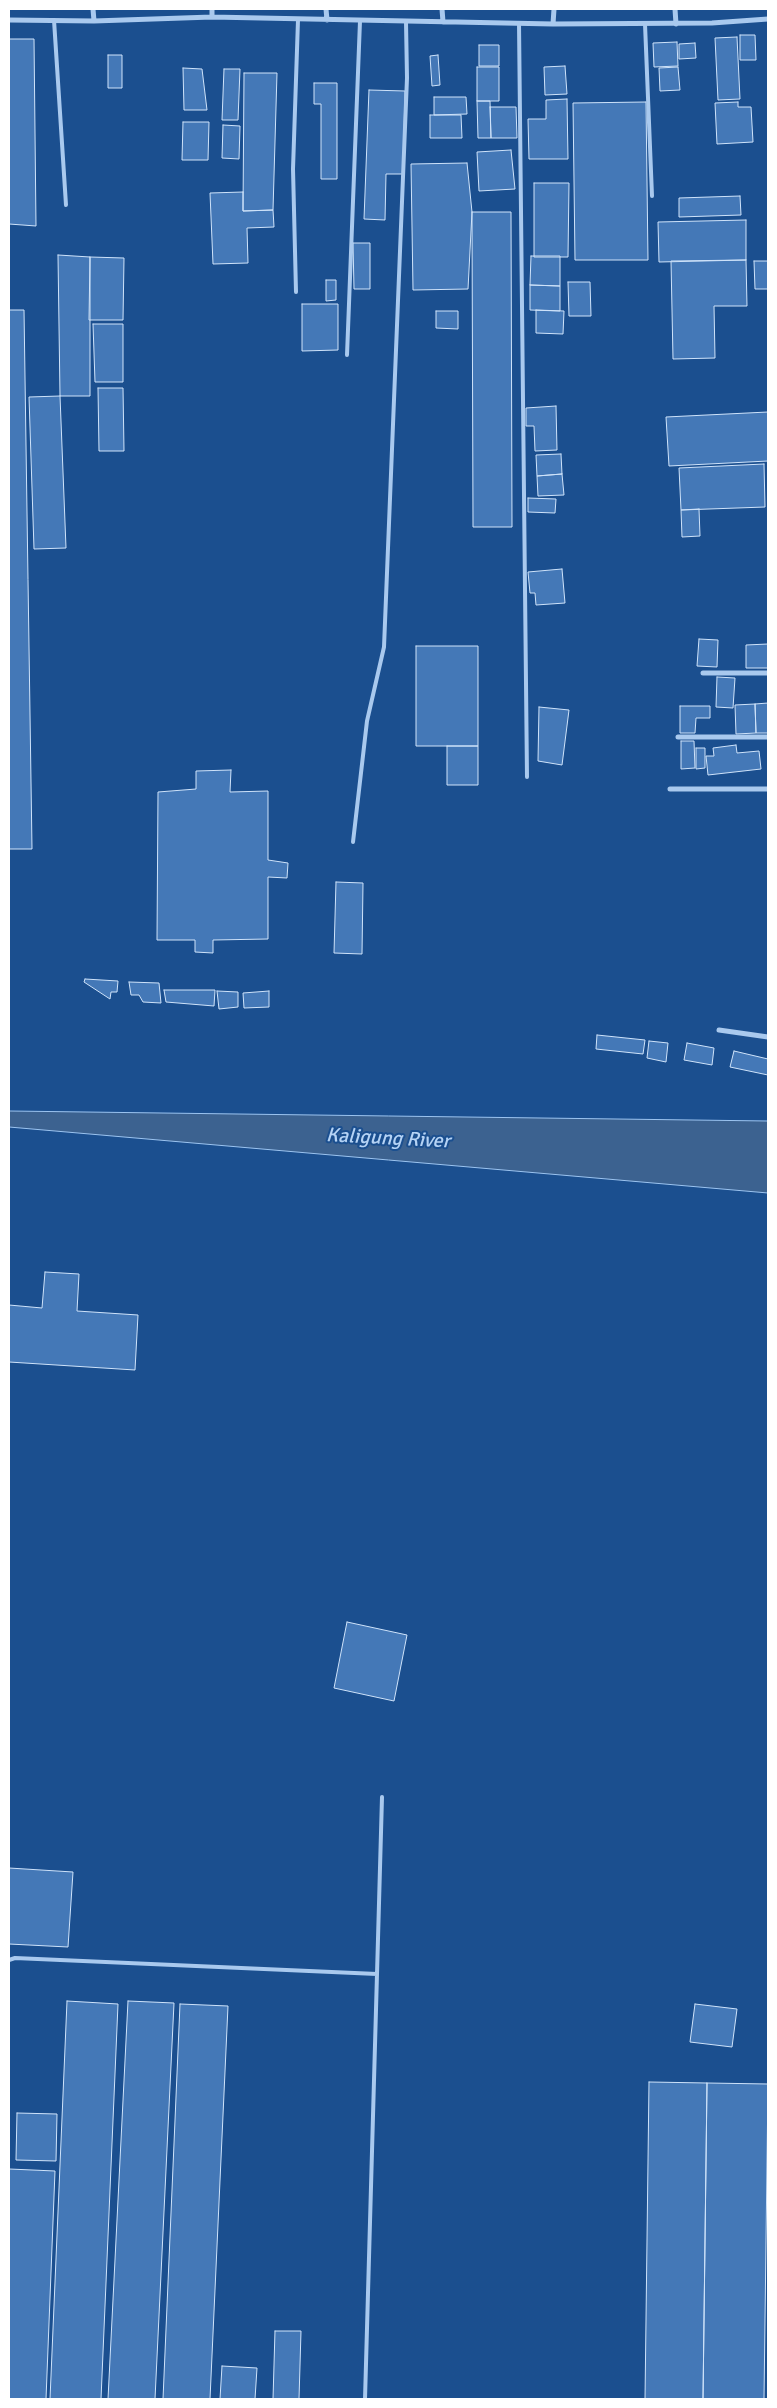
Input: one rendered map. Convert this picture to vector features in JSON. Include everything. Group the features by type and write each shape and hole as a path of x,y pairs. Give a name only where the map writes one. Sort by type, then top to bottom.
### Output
{"street":[{"path":"93,9 94,21"},
{"path":"212,9 212,17"},
{"path":"326,9 327,20"},
{"path":"442,9 443,22"},
{"path":"553,24 554,9"},
{"path":"675,9 676,24"},
{"path":"9,20 94,21 212,17 406,22 676,24 768,19"},
{"path":"703,673 768,673"},
{"path":"678,737 768,737"},
{"path":"670,789 768,790"},
{"path":"719,1030 768,1037"}],"lane":[{"path":"54,20 66,205"},
{"path":"296,292 293,170 298,20"},
{"path":"347,355 360,21"},
{"path":"353,842 367,721 384,647 407,78 406,22"},
{"path":"520,23 527,777"},
{"path":"645,24 652,196"},
{"path":"365,2399 382,1797"},
{"path":"9,1960 15,1958 377,1974"}],"water":[{"name":"Kaligung River","path":"9,1111 768,1121 768,1193 9,1127"}],"building":[{"path":"740,35 755,35 756,60 740,60"},
{"path":"737,37 740,99 718,100 715,38"},
{"path":"9,39 34,39 36,226 9,224"},
{"path":"677,42 678,66 654,67 653,43"},
{"path":"695,43 696,58 679,59 679,44"},
{"path":"479,45 499,45 499,66 479,66"},
{"path":"108,55 122,55 122,88 108,88"},
{"path":"438,55 440,85 432,86 430,56"},
{"path":"565,66 567,94 545,95 544,67"},
{"path":"477,67 499,67 499,101 477,101"},
{"path":"678,67 680,90 660,91 659,68"},
{"path":"183,68 202,69 207,110 184,110"},
{"path":"224,69 240,69 238,120 222,120"},
{"path":"244,73 277,73 273,210 243,211"},
{"path":"314,83 337,83 337,179 321,179 321,104 314,104"},
{"path":"369,90 405,91 403,174 386,174 385,220 364,219"},
{"path":"434,97 466,97 467,114 434,115"},
{"path":"567,99 568,159 529,159 528,119 546,119 546,100"},
{"path":"477,101 490,101 491,138 478,138"},
{"path":"646,102 648,260 575,260 573,103"},
{"path":"738,102 738,107 751,107 753,142 717,144 715,103"},
{"path":"490,107 516,107 517,138 491,138"},
{"path":"430,115 461,115 462,138 430,138"},
{"path":"183,122 209,122 208,160 182,160"},
{"path":"223,125 240,126 239,159 222,158"},
{"path":"511,150 515,189 479,191 477,152"},
{"path":"467,163 472,212 468,289 413,290 411,164"},
{"path":"534,183 569,183 568,257 534,257"},
{"path":"243,192 243,211 273,210 274,227 247,228 248,263 213,264 210,193"},
{"path":"740,196 741,215 679,217 679,198"},
{"path":"472,212 511,212 512,527 473,527"},
{"path":"746,220 746,260 659,262 658,222"},
{"path":"353,243 370,243 370,289 354,289"},
{"path":"58,255 90,257 90,396 60,396"},
{"path":"531,256 560,256 560,286 530,285"},
{"path":"90,257 124,258 123,320 89,320"},
{"path":"746,260 747,306 714,306 715,358 673,359 671,261"},
{"path":"754,261 768,261 768,289 755,289"},
{"path":"326,280 336,280 336,300 326,301"},
{"path":"568,282 590,282 591,316 569,316"},
{"path":"530,285 560,286 560,311 530,310"},
{"path":"302,304 338,304 338,350 302,351"},
{"path":"9,310 24,310 32,849 9,849"},
{"path":"536,310 564,311 563,334 536,333"},
{"path":"436,311 458,311 458,329 436,328"},
{"path":"93,324 123,324 123,382 95,382"},
{"path":"98,388 123,388 124,451 99,451"},
{"path":"60,396 66,548 34,549 29,397"},
{"path":"556,406 557,450 535,451 534,426 526,426 526,408"},
{"path":"768,412 768,461 669,466 666,417"},
{"path":"561,454 562,474 537,476 536,455"},
{"path":"764,464 765,507 681,510 679,468"},
{"path":"562,474 564,495 538,496 537,476"},
{"path":"528,498 556,499 555,513 528,512"},
{"path":"699,509 700,536 682,537 681,510"},
{"path":"562,569 565,603 536,605 535,593 530,593 528,572"},
{"path":"699,639 718,640 717,667 697,666"},
{"path":"768,644 768,668 746,668 746,645"},
{"path":"416,646 478,646 478,746 416,746"},
{"path":"717,677 735,678 733,708 716,707"},
{"path":"768,703 768,733 756,733 755,704"},
{"path":"755,704 756,733 736,734 735,705"},
{"path":"680,706 710,706 710,718 696,718 695,733 680,733"},
{"path":"539,707 569,710 562,765 538,761"},
{"path":"681,741 694,741 695,768 681,769"},
{"path":"736,745 737,753 759,751 761,769 708,775 706,756 714,756 713,748"},
{"path":"447,746 478,746 478,785 447,785"},
{"path":"696,748 705,748 705,768 696,769"},
{"path":"231,770 230,792 268,791 268,860 288,863 287,878 268,877 268,939 213,940 213,953 195,952 195,940 157,940 158,792 196,789 196,771"},
{"path":"336,882 363,883 362,954 334,953"},
{"path":"85,979 118,981 117,992 111,992 110,999 84,982"},
{"path":"129,982 159,983 161,1003 143,1002 139,995 131,995"},
{"path":"164,990 215,990 214,1006 166,1002"},
{"path":"217,991 238,992 238,1007 219,1009"},
{"path":"269,991 269,1007 244,1008 243,993"},
{"path":"597,1035 645,1040 643,1054 596,1049"},
{"path":"649,1041 668,1043 666,1062 647,1058"},
{"path":"687,1043 714,1048 712,1065 684,1060"},
{"path":"734,1051 768,1059 768,1075 730,1067"},
{"path":"45,1272 79,1274 77,1311 138,1315 135,1370 9,1362 9,1305 42,1308"},
{"path":"347,1622 407,1635 394,1701 334,1688"},
{"path":"9,1868 73,1872 68,1947 9,1944"},
{"path":"67,2001 118,2004 101,2399 50,2399"},
{"path":"128,2001 174,2003 155,2399 108,2399"},
{"path":"180,2004 228,2006 210,2399 163,2399"},
{"path":"695,2004 737,2009 732,2047 690,2042"},
{"path":"649,2082 707,2083 703,2399 645,2399"},
{"path":"707,2083 768,2084 764,2399 703,2399"},
{"path":"17,2113 57,2114 56,2161 16,2160"},
{"path":"9,2169 55,2171 46,2399 9,2399"},
{"path":"275,2331 301,2331 299,2399 273,2399"},
{"path":"222,2366 257,2368 255,2399 220,2399"}]}
